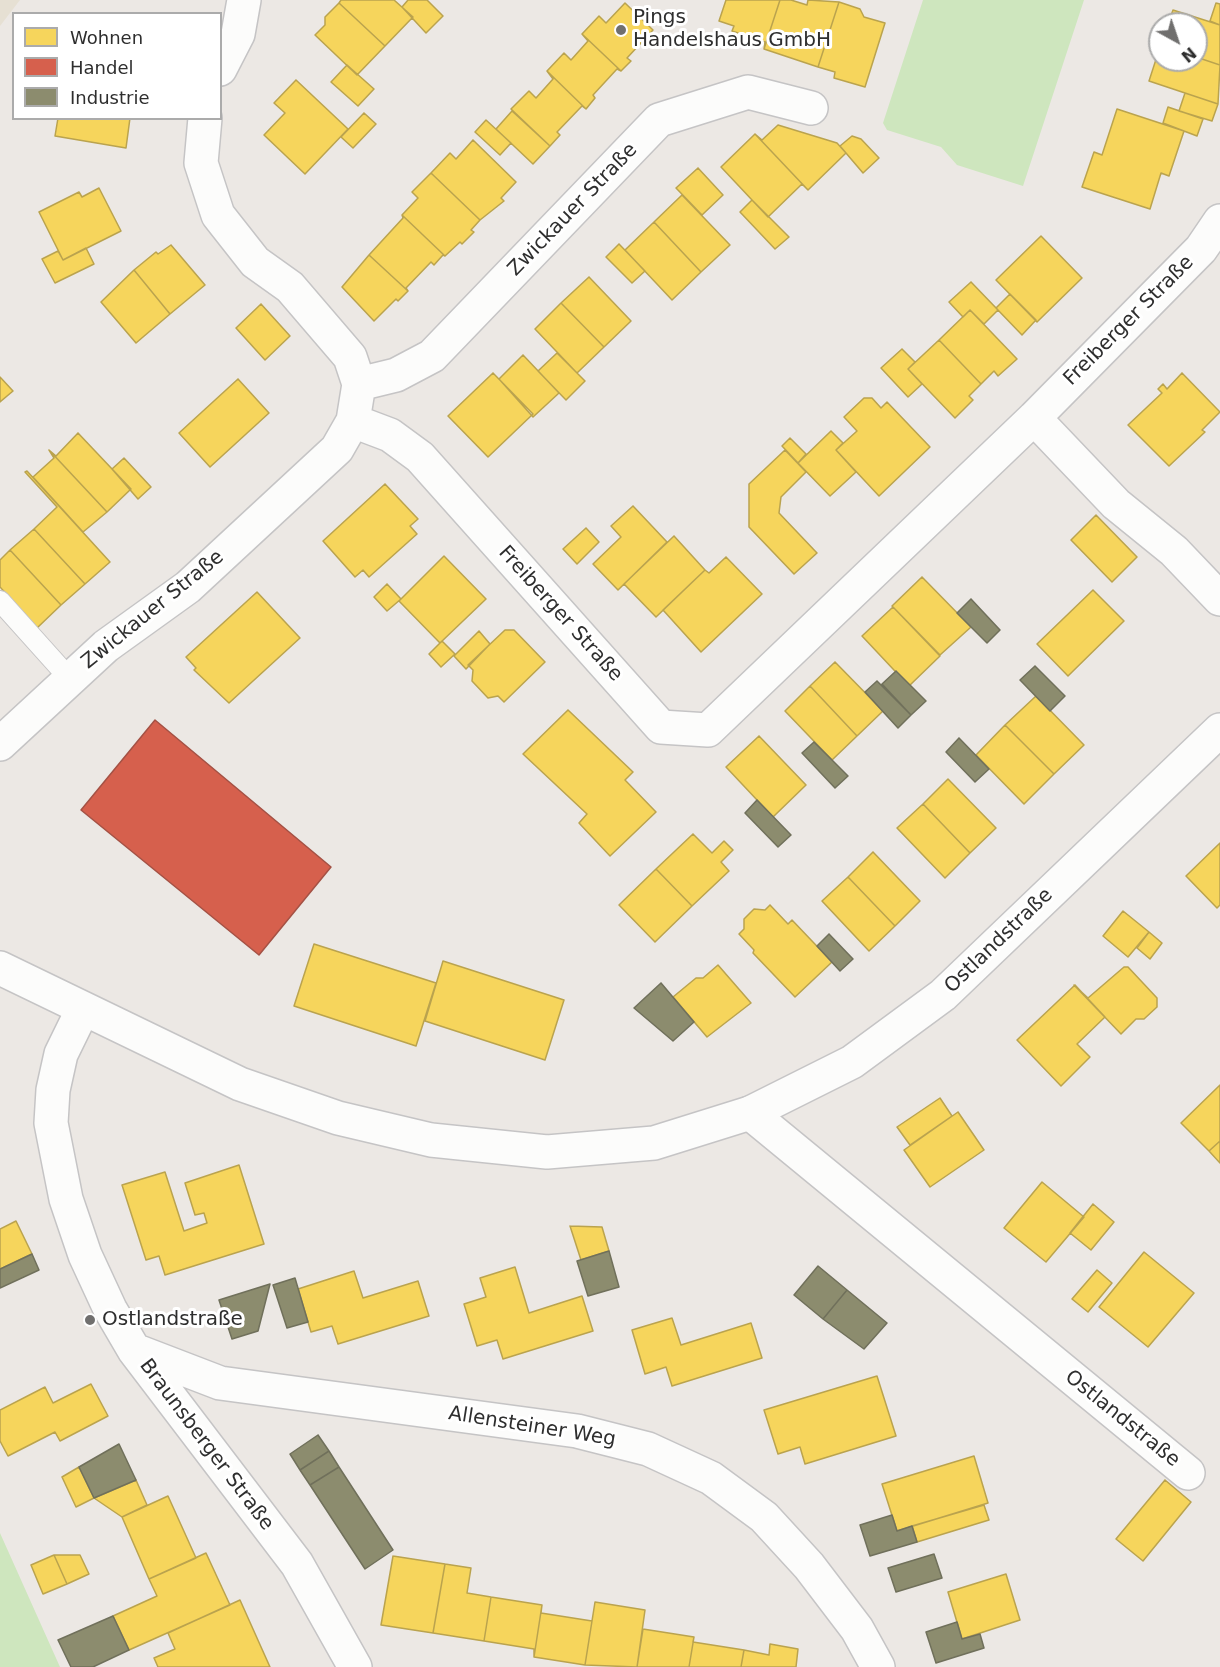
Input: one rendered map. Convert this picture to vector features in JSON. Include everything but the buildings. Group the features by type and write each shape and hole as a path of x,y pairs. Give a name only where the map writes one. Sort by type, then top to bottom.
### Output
{"street":[{"path":"222,65 238,34 244,0"},
{"name":"Zwickauer Straße","path":"359,384 396,375 432,356 659,120 748,92 811,108"},
{"path":"205,120 201,163 218,214 255,262 290,287 350,357 359,384 352,422"},
{"name":"Freiberger Straße","path":"352,422 390,435 420,457 661,727 708,730 1034,418 1201,249 1220,221"},
{"path":"1034,418 1116,504 1174,551 1220,598"},
{"name":"Zwickauer Straße","path":"0,744 106,646 188,587 337,449 352,422"},
{"name":"Ostlandstraße","path":"0,968 240,1084 338,1118 431,1140 548,1152 654,1143 750,1113 852,1062 943,995 1220,730"},
{"name":"Braunsberger Straße","path":"83,1009 61,1054 53,1090 51,1123 66,1199 85,1255 110,1309 135,1350 297,1564 355,1667"},
{"name":"Ostlandstraße","path":"750,1113 1188,1473"},
{"name":"Allensteiner Weg","path":"135,1350 220,1383 577,1431 648,1449 711,1478 764,1517 816,1575 857,1629 878,1667"}],"lane":[{"path":"0,601 70,679"}],"shaded area":[{"path":"0,0 20,0 0,26"}],"green space":[{"path":"923,0 1084,0 1023,186 957,165 941,147 887,130 883,123"},
{"path":"0,1533 60,1667 0,1667"}],"place":[{"name":"Pings Handelshaus GmbH","path":"621,30"},
{"name":"Ostlandstraße","path":"90,1320"}]}
